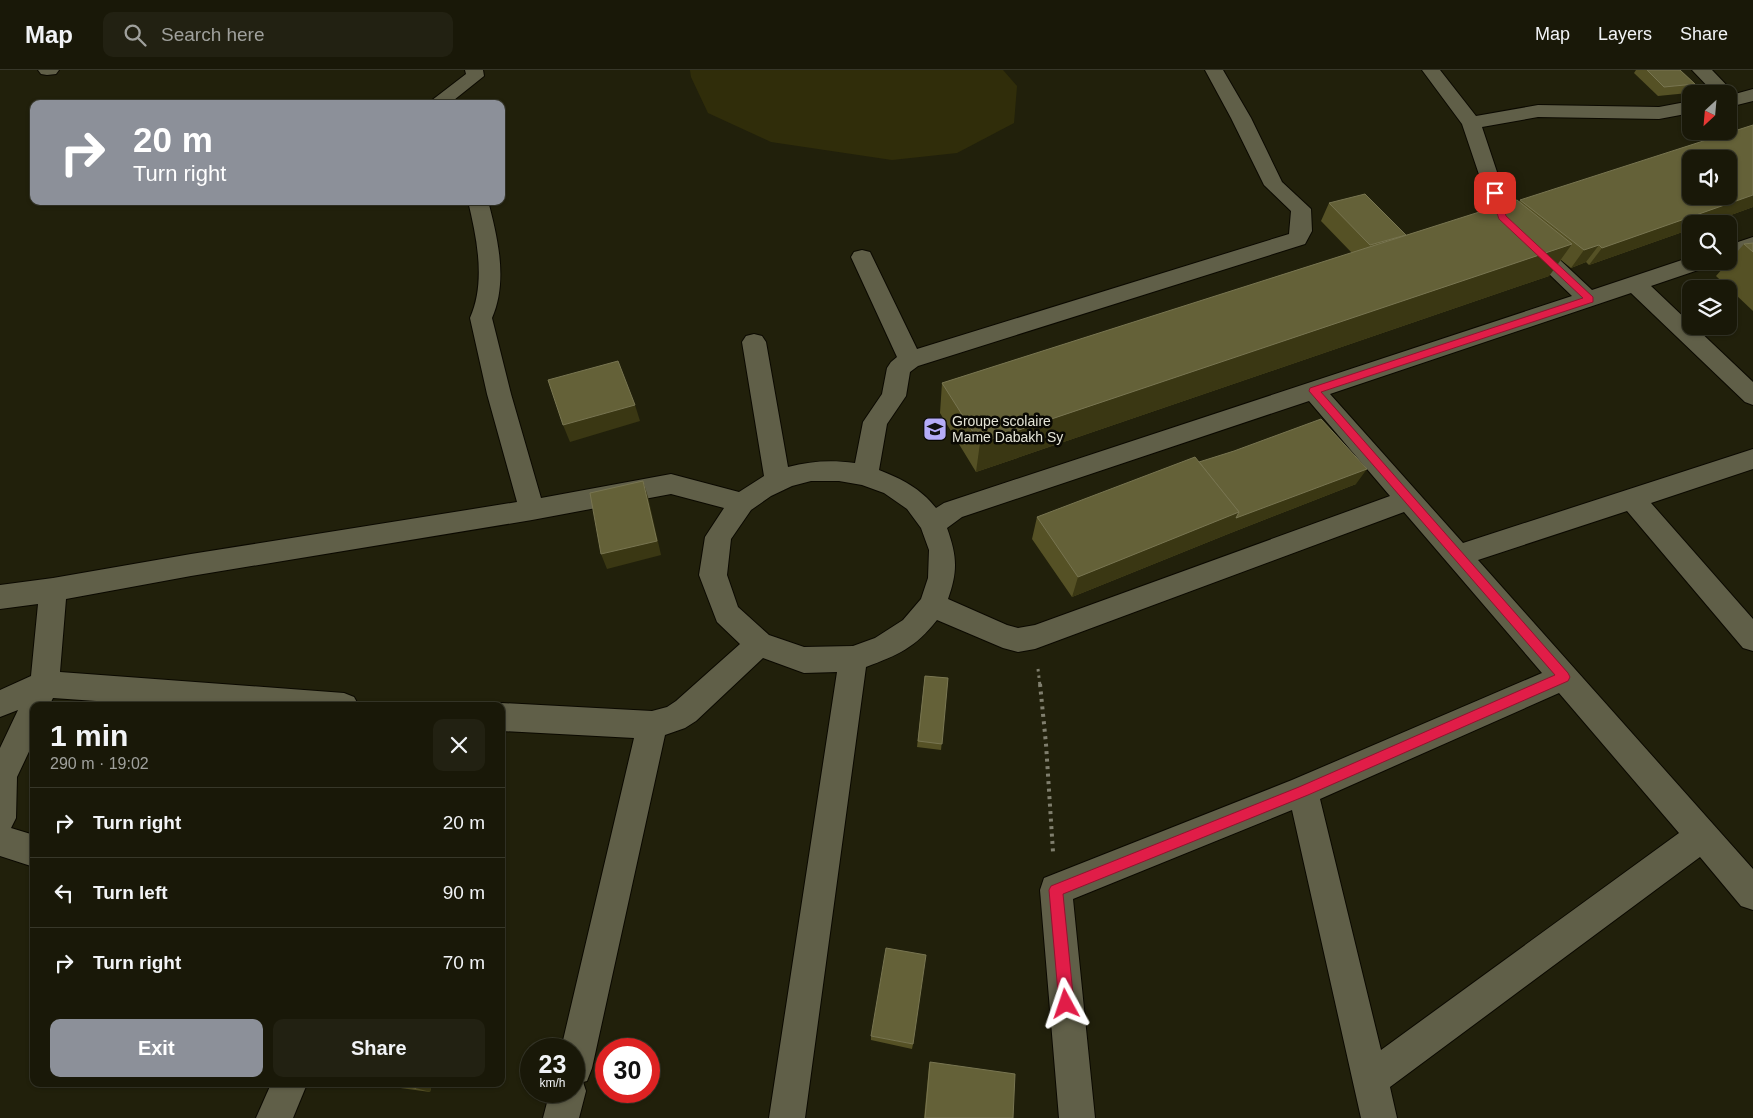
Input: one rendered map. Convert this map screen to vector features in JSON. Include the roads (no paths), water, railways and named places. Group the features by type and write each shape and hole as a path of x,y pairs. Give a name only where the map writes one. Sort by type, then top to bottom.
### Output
{"street":[{"path":"442,100 475,76 474,70"},
{"path":"866,475 875,422 894,396 899,368 910,360 1297,238 1301,231 1301,209 1274,185 1241,118 1214,70"},
{"path":"1433,70 1471,123 1502,217 1589,300"},
{"path":"1701,70 1716,85"},
{"path":"1738,97 1753,95"},
{"path":"1471,123 1538,111 1659,112 1682,108"},
{"path":"479,205 491,271 485,311 481,318 498,394 532,510"},
{"path":"1737,249 1753,244"},
{"path":"862,257 910,360"},
{"path":"933,524 953,510 1682,268"},
{"path":"1635,284 1753,396"},
{"path":"754,342 778,481"},
{"path":"1314,391 1753,894"},
{"path":"1458,556 1753,459"},
{"path":"811,471 838,471 866,475 893,486 916,502 933,524 942,550 942,578 932,605 913,629 885,647 853,659 804,660 759,644 727,614 713,576 718,537 742,503 762,488 778,481 811,471"},
{"path":"0,597 53,590 191,565 532,510 671,484 742,503"},
{"path":"1632,499 1753,639"},
{"path":"932,605 1003,636 1018,640 1035,637 1409,500"},
{"path":"38,699 53,590"},
{"path":"505,718 652,725 676,718 686,712 759,644"},
{"path":"787,1118 853,659"},
{"path":"1077,1118 1056,890 1303,791 1564,677"},
{"path":"0,704 38,699 169,702"},
{"path":"0,818 2,777 30,716"},
{"path":"581,1038 652,725"},
{"path":"1303,791 1379,1118"},
{"path":"1370,1080 1702,836"},
{"path":"0,840 30,851"},
{"path":"274,1118 288,1087"},
{"path":"561,1118 565,1103"}],"place":[{"name":"Groupe scolaire Mame Dabakh Sy","path":"935,429"}]}
